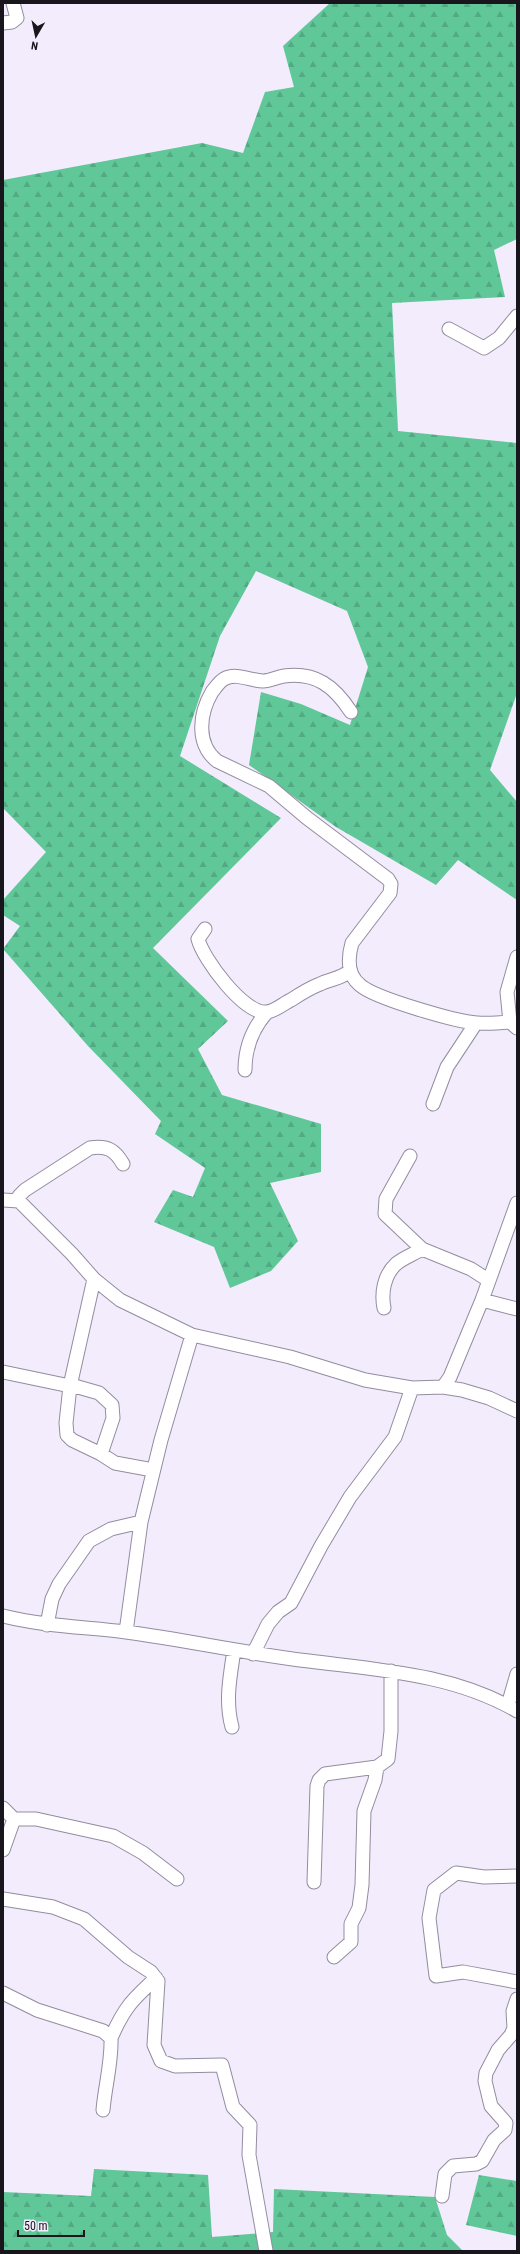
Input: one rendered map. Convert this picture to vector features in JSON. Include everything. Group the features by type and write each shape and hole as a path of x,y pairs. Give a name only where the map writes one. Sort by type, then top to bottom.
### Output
{"street":[{"path":"3,23 12,22 17,18 13,3"},
{"path":"449,329 484,348 499,338 517,316"},
{"path":"351,712 332,686 314,679 297,676 263,681 233,676 224,679 207,701 202,715 204,743 210,755 217,761 269,786 307,818 388,879 391,884 390,892 352,943 349,953 350,971 360,985 384,997 412,1007 476,1023 514,1025 507,992 512,969 517,957"},
{"path":"205,929 198,939 200,945 215,969 244,1002 258,1011 268,1012"},
{"path":"245,1070 245,1057 254,1031 268,1012 320,984 340,979 350,971"},
{"path":"433,1104 447,1067 476,1023"},
{"path":"19,1201 19,1196 25,1190 90,1148 101,1146 112,1149 124,1164"},
{"path":"410,1156 386,1199 385,1214 422,1249 471,1269 488,1280"},
{"path":"3,1200 19,1201 72,1254 94,1279 120,1300 192,1335 290,1357 365,1380 412,1388 443,1387 489,1398 517,1410"},
{"path":"443,1387 450,1377 482,1300 517,1203"},
{"path":"384,1308 382,1297 386,1280 396,1264 422,1249"},
{"path":"94,1279 70,1386 66,1423 67,1435 82,1445 102,1454 115,1463 154,1470"},
{"path":"482,1300 517,1309"},
{"path":"126,1632 141,1522 192,1335"},
{"path":"3,1372 100,1393 105,1396 112,1405 113,1418 102,1454"},
{"path":"253,1654 268,1624 278,1612 291,1603 321,1546 350,1497 395,1437 412,1388"},
{"path":"47,1625 52,1599 59,1584 89,1541 110,1529 141,1522"},
{"path":"3,1616 47,1625 126,1632 253,1654 391,1671 426,1677 512,1708 517,1674"},
{"path":"232,1727 227,1709 228,1685 234,1650"},
{"path":"314,1882 317,1786 319,1780 325,1774 376,1767 388,1759 392,1731 391,1671"},
{"path":"334,1956 351,1942 351,1924 359,1908 362,1884 364,1811 375,1780 376,1767"},
{"path":"3,1808 14,1819 36,1819 113,1836 143,1853 177,1879"},
{"path":"3,1850 14,1819"},
{"path":"517,1876 484,1877 456,1873 434,1890 429,1918 436,1976 463,1972 517,1982"},
{"path":"3,1899 53,1907 84,1919 128,1957 151,1972 158,1982 159,2001 155,2019 154,2045 161,2061 175,2066 222,2065 234,2107 250,2125 249,2155 266,2251"},
{"path":"103,2110 111,2050 111,2038 120,2017 130,2002 156,1978"},
{"path":"3,1993 37,2010 103,2031 111,2038"},
{"path":"442,2196 445,2174 452,2166 476,2164 482,2161 494,2140 506,2130 506,2123 491,2106 485,2081 486,2073 498,2050 512,2031 513,2011 517,1999"}],"green space":[{"path":"330,3 517,3 517,239 494,250 505,297 392,303 398,431 517,443 517,693 490,770 517,802 517,900 458,860 436,885 336,827 249,765 261,692 301,704 350,725 368,667 347,611 256,571 220,636 180,756 281,818 153,948 228,1021 198,1049 222,1095 321,1124 321,1172 270,1183 298,1241 271,1271 230,1288 214,1247 154,1222 173,1190 193,1197 205,1168 155,1134 161,1121 88,1046 3,949 20,926 3,915 3,900 46,852 3,808 3,180 202,143 243,153 265,92 294,87 283,46"},
{"path":"94,2169 208,2175 212,2237 273,2232 274,2189 435,2197 447,2235 463,2251 3,2251 3,2192 91,2196"},
{"path":"479,2175 517,2181 517,2236 466,2225"}]}
